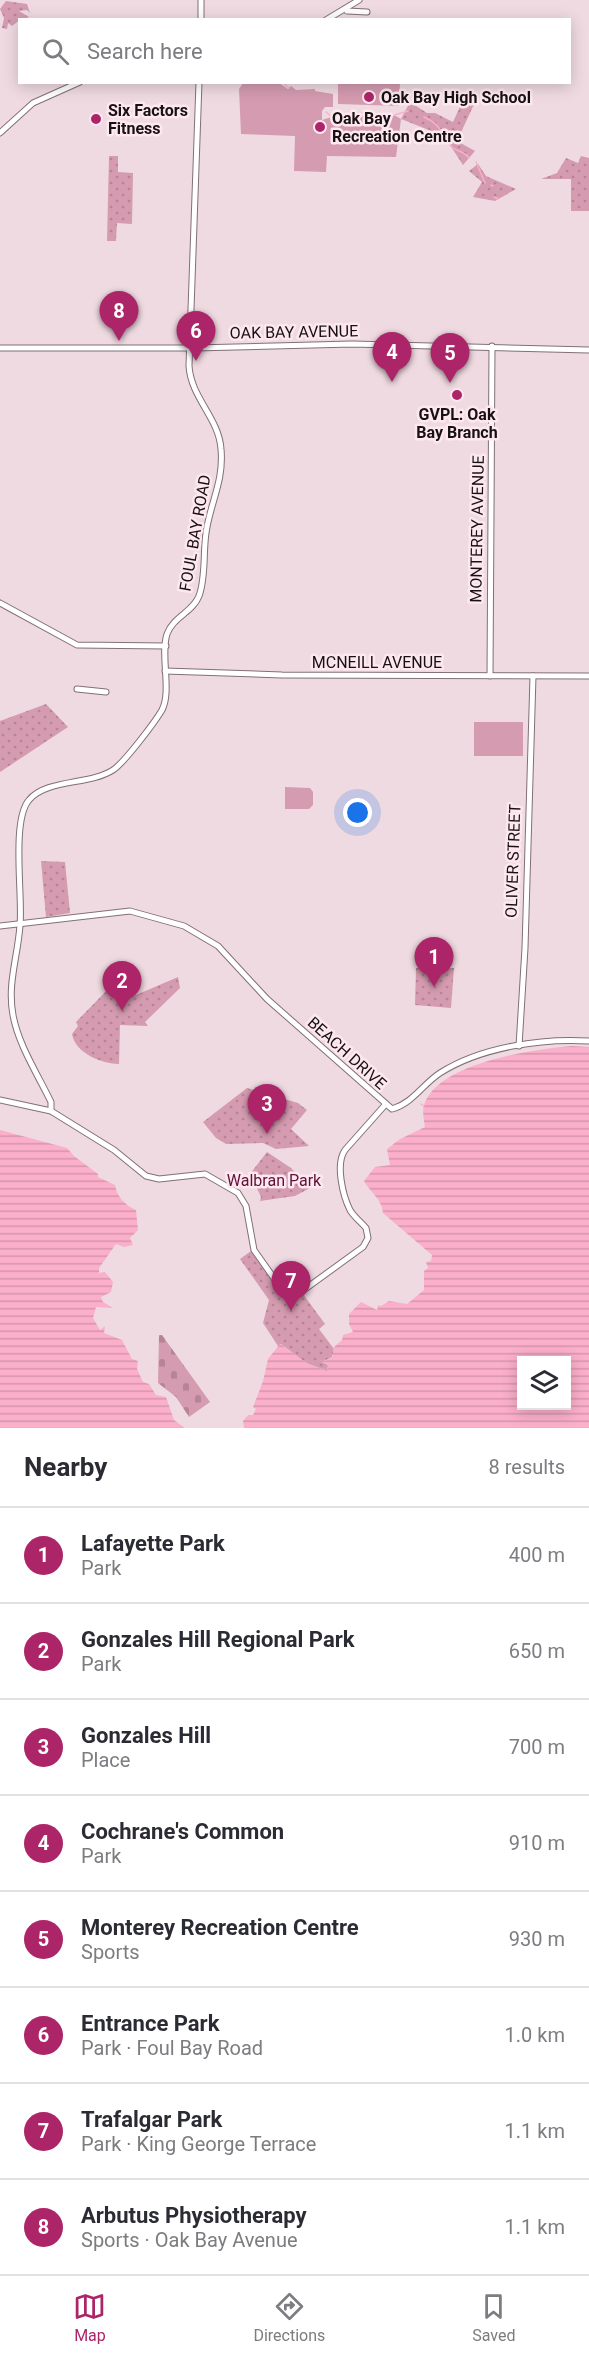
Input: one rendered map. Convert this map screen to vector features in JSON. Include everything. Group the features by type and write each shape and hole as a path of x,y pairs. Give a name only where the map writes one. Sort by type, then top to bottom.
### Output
{"street":[{"path":"201,0 201,18"},
{"path":"330,18 360,0 367,12 342,12"},
{"path":"0,133 33,103 76,84"},
{"name":"FOUL BAY ROAD","path":"51,1111 51,1102 12,1012 12,971 20,926 20,836 29,800 45,789 76,783 115,769 162,710 169,629 191,608 199,596 207,527 220,479 219,436 192,386 190,348 199,84"},
{"name":"OAK BAY AVENUE","path":"0,348 190,348 352,344 589,350"},
{"name":"MONTEREY AVENUE","path":"489,676 492,346"},
{"path":"0,603 77,645 166,646"},
{"name":"MCNEILL AVENUE","path":"165,671 282,675 589,676"},
{"name":"OLIVER STREET","path":"519,1046 525,948 533,676"},
{"path":"76,688 106,692"},
{"name":"BEACH DRIVE","path":"0,926 20,926 130,911 177,923 218,946 267,999 385,1106 392,1109 400,1106 434,1077 454,1066 485,1054 519,1046 566,1040 589,1041"},
{"path":"0,1100 51,1111 114,1150 140,1172 159,1179 205,1174 238,1193 246,1206 254,1250 283,1291 289,1295 296,1295 363,1247 367,1241 366,1228 352,1214 344,1192 341,1159 342,1153 385,1106"}],"green space":[{"path":"6,1 27,4 30,13 27,10 19,11 29,17 18,18 18,22 12,26 8,23 7,29 2,28 4,18 0,9"},
{"name":"Oak Bay Recreation Centre","path":"242,84 280,84 288,89 291,86 296,90 315,89 315,91 333,94 333,107 325,107 322,111 322,120 338,115 396,116 401,119 396,157 327,156 326,172 294,171 295,136 241,134 239,89"},
{"path":"338,84 400,84 399,106 338,104"},
{"path":"465,96 476,100 457,141 475,151 463,165 444,136 401,119 410,102 427,113 435,113 453,122"},
{"path":"109,156 118,156 118,172 133,173 132,224 117,223 116,241 107,241"},
{"path":"581,156 589,158 589,211 571,211 571,179 541,179 557,173 566,158 578,163"},
{"path":"478,164 486,176 516,189 495,201 473,197 482,182 469,171"},
{"path":"46,704 68,727 0,772 0,721"},
{"path":"474,722 523,722 523,756 474,756"},
{"path":"285,787 310,788 313,792 313,805 309,809 285,809"},
{"path":"41,861 65,862 70,913 46,917"},
{"path":"416,968 454,968 451,1008 415,1005"},
{"path":"178,977 180,988 145,1022 148,1026 120,1025 119,1064 97,1060 84,1052 74,1041 72,1034 78,1026 76,1022 114,983 129,998"},
{"name":"Walbran Park","path":"247,1088 298,1103 307,1110 291,1129 309,1146 276,1149 263,1143 226,1144 216,1138 203,1122"},
{"name":"Walbran Park","path":"267,1152 291,1168 310,1188 295,1196 260,1201 261,1197 250,1174"},
{"path":"251,1251 281,1294 291,1298 303,1294 325,1324 319,1329 334,1349 332,1357 322,1362 328,1365 327,1371 306,1363 281,1344 278,1346 263,1323 269,1300 240,1259"},
{"path":"159,1335 162,1335 210,1402 189,1417 176,1397 158,1383"}],"shaded area":[{"path":"572,1046 589,1047 589,1428 244,1428 243,1421 248,1415 253,1415 256,1409 253,1407 268,1359 279,1345 281,1344 306,1363 327,1371 328,1365 319,1360 325,1361 332,1357 334,1347 342,1340 343,1335 353,1332 349,1324 349,1314 361,1302 377,1310 378,1305 381,1306 389,1301 407,1304 424,1290 424,1271 428,1268 426,1262 431,1261 432,1255 383,1213 378,1200 364,1181 375,1167 390,1165 387,1149 400,1139 425,1127 423,1107 433,1090 448,1078 490,1060 536,1050"},
{"path":"0,1130 67,1148 98,1174 98,1177 115,1185 122,1200 136,1210 138,1230 130,1238 133,1245 124,1247 116,1244 99,1268 99,1273 105,1272 113,1282 111,1292 101,1297 103,1302 113,1308 96,1307 93,1318 100,1330 105,1326 104,1333 122,1340 132,1359 138,1361 137,1369 143,1382 149,1384 156,1395 166,1397 174,1420 185,1428 0,1428"}],"waterway":[{"path":"284,84 289,88"},
{"path":"326,112 331,116 361,113 391,116 408,111"},
{"path":"424,117 440,129 449,145 469,158"},
{"path":"476,162 485,183"},
{"path":"494,197 498,199"}],"place":[{"name":"Oak Bay High School","path":"369,97"},
{"name":"Six Factors Fitness","path":"96,119"},
{"name":"Oak Bay Recreation Centre","path":"320,127"},
{"name":"Arbutus Physiotherapy","path":"119,341"},
{"name":"Entrance Park","path":"196,361"},
{"name":"Cochrane's Common","path":"392,382"},
{"name":"Monterey Recreation Centre","path":"450,383"},
{"name":"GVPL: Oak Bay Branch","path":"457,395"},
{"name":"Lafayette Park","path":"434,987"},
{"name":"Gonzales Hill Regional Park","path":"122,1011"},
{"name":"Gonzales Hill","path":"267,1134"},
{"name":"Trafalgar Park","path":"291,1311"}]}
